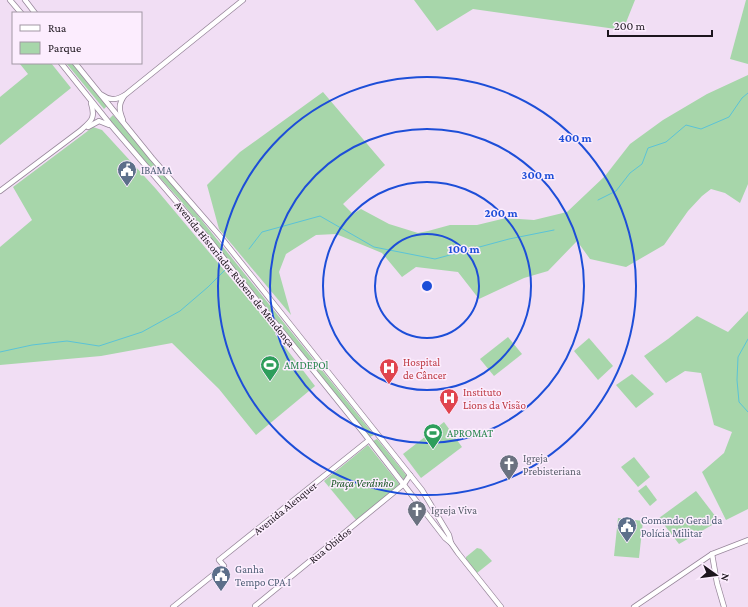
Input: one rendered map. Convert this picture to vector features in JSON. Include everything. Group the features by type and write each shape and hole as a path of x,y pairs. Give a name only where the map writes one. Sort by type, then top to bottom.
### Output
{"main road":[{"path":"10,0 20,12"},
{"path":"25,0 34,12"},
{"path":"98,92 110,99 115,100 125,95 242,0"},
{"name":"Avenida Historiador Rubens de Mendonça","path":"62,64 114,129 212,242 501,607"},
{"name":"Avenida Historiador Rubens de Mendonça","path":"76,64 125,126 219,235 422,490 432,509 449,535 451,543"},
{"path":"125,95 119,108 125,126"},
{"path":"0,191 80,131 93,118 94,113 90,99"},
{"path":"80,131 99,122 104,122 114,129"},
{"name":"Avenida Alenquer","path":"173,607 224,566 219,560 369,440"},
{"name":"Rua Óbidos","path":"255,607 404,484 410,475"},
{"path":"424,511 432,509"},
{"path":"634,607 712,554 748,540"},
{"path":"712,554 717,583 724,607"}],"green space":[{"path":"414,0 635,0 623,30 473,9 437,31"},
{"path":"746,0 748,0 748,64 730,59"},
{"path":"20,64 52,64 71,88 0,145 0,97 28,74"},
{"path":"67,64 73,64 107,106 104,109"},
{"path":"748,75 748,184 740,203 725,193 711,189 688,211 664,245 626,267 590,259 577,241 548,271 524,278 479,299 458,272 416,267 402,277 382,253 336,234 316,235 286,254 279,272 291,315 219,229 207,185 240,152 323,92 385,165 343,204 353,214 361,209 389,224 418,233 450,225 477,225 506,218 534,220 567,212 605,176 630,144 663,120 707,94"},
{"path":"113,115 183,197 374,435 370,437 180,200 108,120"},
{"path":"93,127 102,130 156,189 276,332 275,334 315,386 256,435 219,389 172,343 101,356 0,365 0,247 32,220 13,187"},
{"path":"748,311 748,509 726,520 702,472 724,453 732,432 714,425 701,373 685,371 666,383 644,356 697,316 728,332"},
{"path":"508,337 522,354 494,376 480,359"},
{"path":"589,338 613,366 598,380 574,351"},
{"path":"632,374 654,394 636,408 616,385"},
{"name":"APROMAT","path":"444,422 462,447 421,478 403,454"},
{"path":"377,439 406,475 407,477 404,480 373,441"},
{"name":"Praça Verdinho","path":"368,445 400,485 357,521 324,481"},
{"path":"634,457 650,477 638,487 621,467"},
{"path":"646,485 657,500 650,506 638,491"},
{"path":"696,491 719,521 679,544 659,518"},
{"path":"618,518 643,521 639,558 614,556"},
{"path":"477,548 481,549 492,561 477,573 466,557"}],"waterway":[{"path":"598,200 616,191 630,173 642,164 648,148 666,142 686,125 701,129 729,117 742,98 748,93"},
{"path":"249,249 262,232 320,216 374,247 435,259 509,239 554,230"},
{"path":"0,352 32,345 67,341 99,346 142,332 180,311 225,270"},
{"path":"748,339 738,357 737,380 739,402 748,412"}],"place":[{"name":"IBAMA","path":"127,187"},
{"name":"AMDEPOl","path":"270,382"},
{"name":"Hospital de Câncer","path":"389,385"},
{"name":"Instituto Lions da Visão","path":"449,415"},
{"name":"APROMAT","path":"433,450"},
{"name":"Igreja Prebisteriana","path":"509,481"},
{"name":"Igreja Viva","path":"417,527"},
{"name":"Comando Geral da Polícia Militar","path":"627,543"},
{"name":"Ganha Tempo CPA I","path":"221,592"}]}
